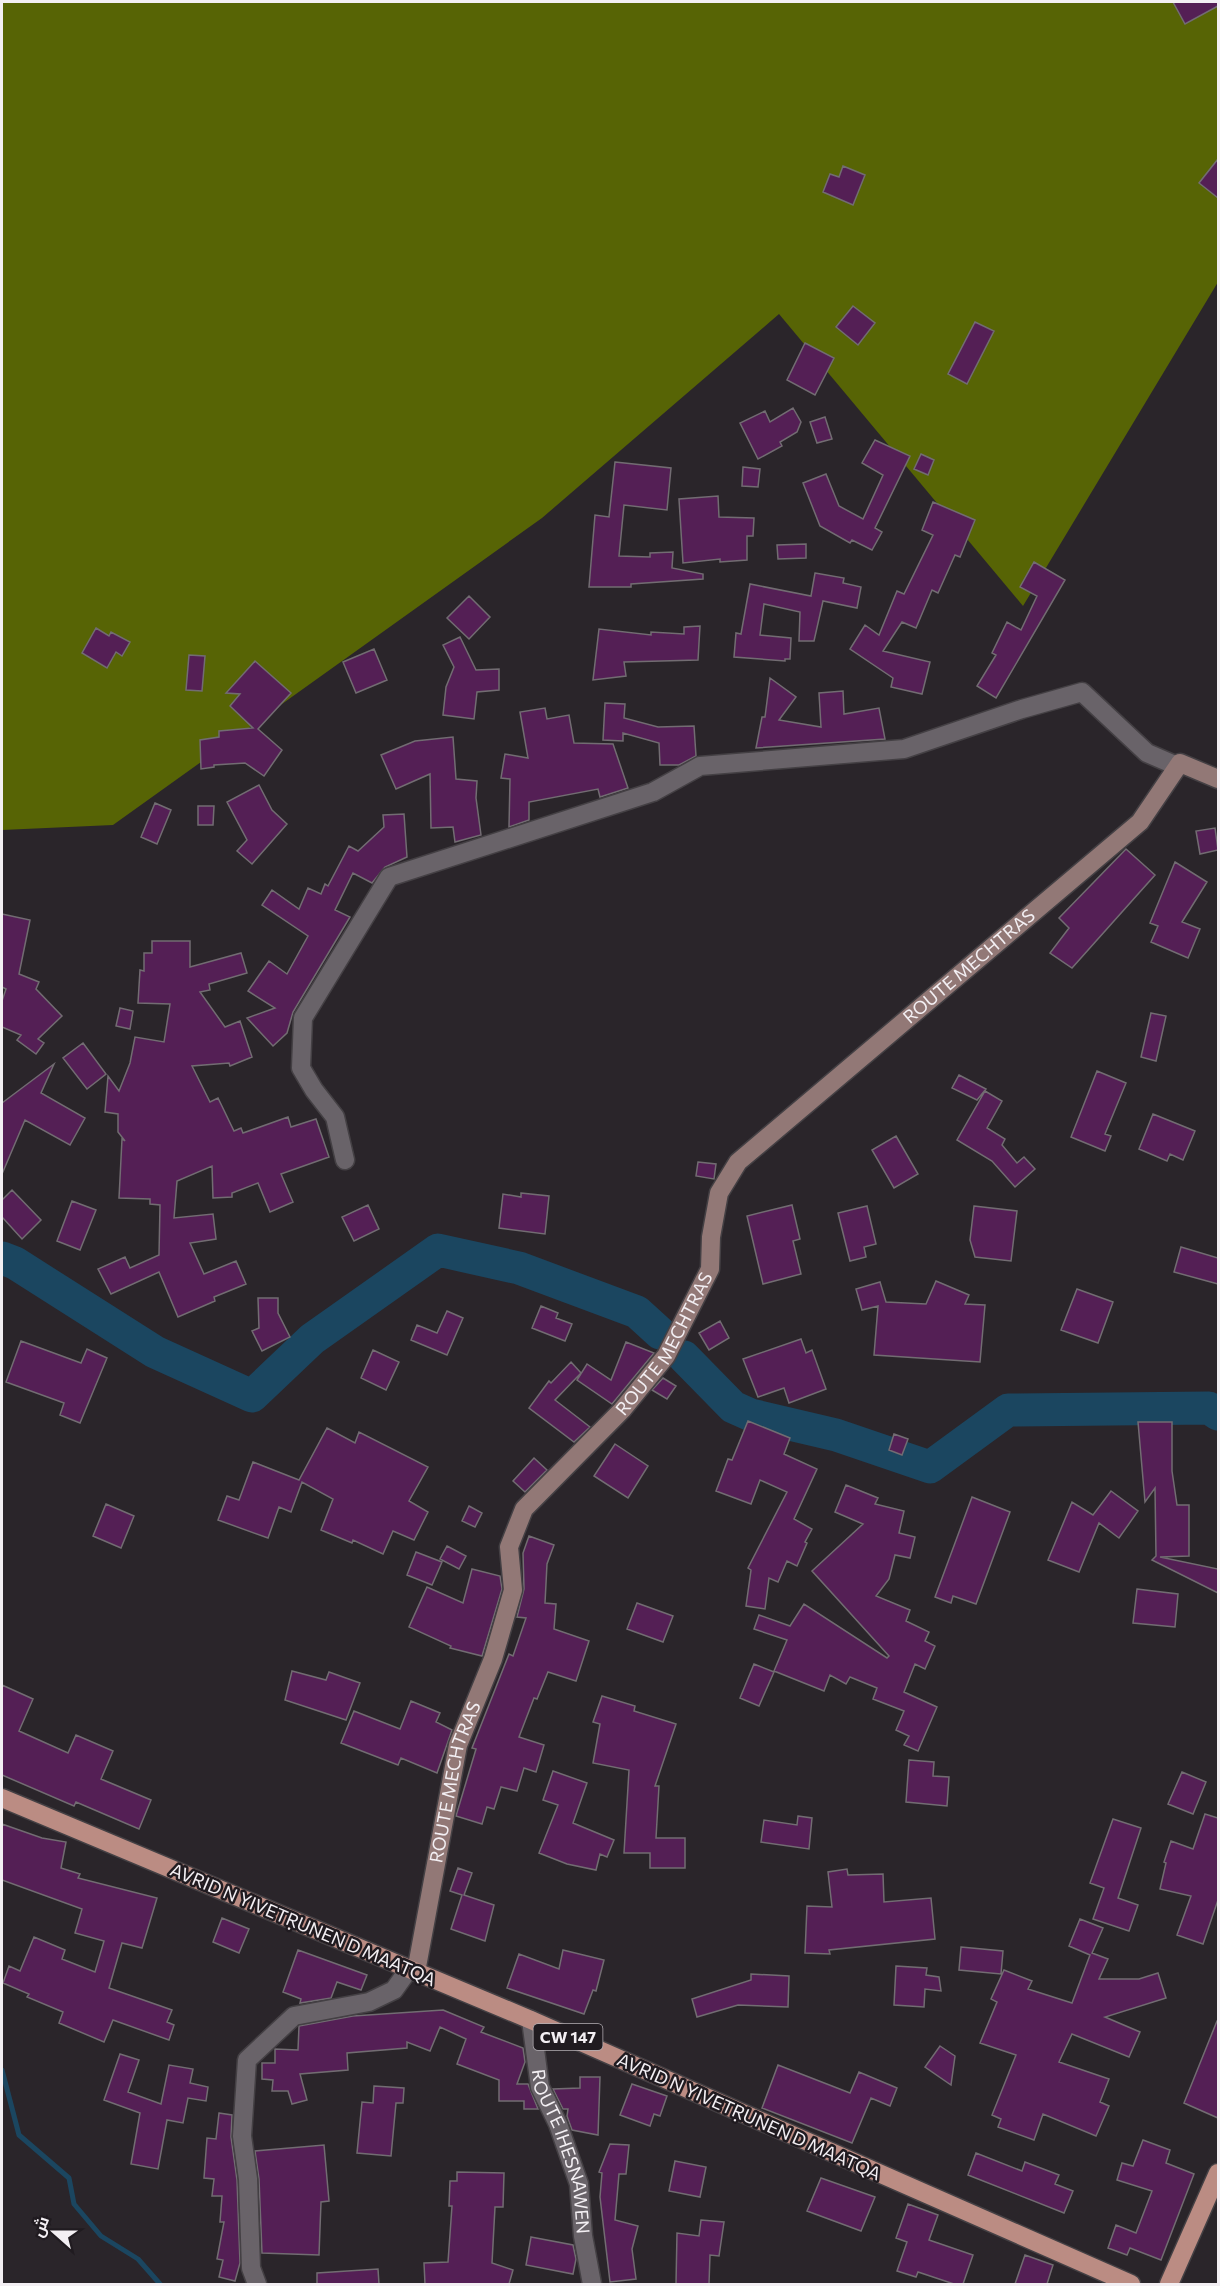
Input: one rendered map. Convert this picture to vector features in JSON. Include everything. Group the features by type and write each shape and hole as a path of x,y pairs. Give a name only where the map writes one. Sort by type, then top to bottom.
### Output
{"main road":[{"name":"AVRID N YIVETṚUNEN D MAATQA","path":"2,1798 531,2020 1131,2284"},
{"path":"1169,2284 1212,2204 1218,2173"}],"street":[{"path":"345,1160 335,1116 314,1090 301,1068 303,1018 389,877 653,792 700,766 904,749 1022,709 1082,692 1148,753 1218,779"},
{"name":"ROUTE MECHTRAS","path":"413,1970 458,1745 493,1659 510,1602 513,1590 509,1547 524,1509 622,1410 666,1356 710,1269 711,1237 719,1193 738,1162 1140,822 1178,766"},
{"path":"257,2284 251,2268 249,2179 242,2136 247,2060 294,2016 369,2002 394,1990 413,1970"},
{"name":"ROUTE IHESNAWEN","path":"531,2020 540,2087 558,2124 579,2184 583,2236 592,2284"}],"green space":[{"path":"2,2 1218,2 1218,282 1023,606 779,314 542,518 113,825 2,830"}],"building":[{"path":"1173,2 1218,2 1218,6 1185,24"},
{"path":"1218,159 1218,198 1199,183"},
{"path":"843,166 865,175 853,205 823,192 830,174 839,177"},
{"path":"853,306 875,323 858,345 836,327"},
{"path":"975,322 994,331 967,384 948,374"},
{"path":"805,343 834,358 815,395 787,380"},
{"path":"793,408 801,422 797,432 780,442 782,446 758,459 740,423 765,411 770,422"},
{"path":"825,417 832,439 817,443 810,422"},
{"path":"875,440 910,456 875,528 882,532 872,550 852,540 850,543 820,526 803,483 826,474 839,506 863,519 883,475 862,463"},
{"path":"921,454 934,460 928,475 914,469"},
{"path":"615,462 671,468 667,510 624,505 619,556 650,557 650,553 673,552 672,568 703,574 703,579 631,584 631,587 589,587 595,515 609,517"},
{"path":"743,467 760,469 758,487 742,486"},
{"path":"718,496 719,517 754,518 753,536 747,536 747,560 720,562 720,559 683,563 679,499"},
{"path":"933,502 975,520 960,557 955,555 938,593 932,590 916,628 902,622 883,651 930,662 922,694 891,687 893,678 850,649 865,625 879,635 897,591 904,594 933,535 922,530"},
{"path":"806,544 806,558 778,559 777,545"},
{"path":"1034,562 1065,580 996,698 977,686 996,655 992,653 1007,622 1021,630 1037,596 1020,587"},
{"path":"815,573 844,578 843,583 861,587 857,608 823,601 814,641 799,641 800,612 764,604 760,635 791,638 790,659 785,659 785,661 734,657 736,633 741,634 750,584 811,596"},
{"path":"469,596 490,617 469,639 447,618"},
{"path":"700,626 698,660 624,662 626,676 593,680 599,629 651,635 651,632 684,634 684,627"},
{"path":"96,628 109,636 111,632 130,642 122,656 116,652 107,668 82,653"},
{"path":"460,637 476,670 499,669 499,690 477,692 474,719 443,715 446,687 454,667 443,645"},
{"path":"374,649 387,680 356,693 343,662"},
{"path":"189,655 205,656 202,691 186,690"},
{"path":"255,661 291,693 258,729 282,750 264,776 245,763 214,765 214,767 201,769 200,740 219,737 219,731 253,728 230,706 240,694 226,693"},
{"path":"770,678 796,697 779,720 821,727 819,693 843,691 844,714 879,708 885,739 756,748 762,717 765,717"},
{"path":"605,703 625,704 624,718 658,727 694,726 696,756 679,765 660,765 659,743 623,733 623,741 603,740"},
{"path":"545,708 547,719 569,715 574,743 613,744 628,788 600,797 598,789 529,802 529,820 509,827 510,779 501,778 505,754 528,758 520,712"},
{"path":"453,737 456,779 477,781 476,798 481,835 455,842 453,827 431,828 430,774 396,789 381,755 415,741"},
{"path":"259,785 272,810 287,824 252,864 237,851 247,840 227,802"},
{"path":"155,803 171,810 157,844 141,837"},
{"path":"198,806 214,806 213,825 198,825"},
{"path":"404,814 407,857 385,867 372,883 353,873 335,910 350,917 293,1012 287,1033 273,1046 247,1018 275,1008 248,991 269,961 287,974 308,936 262,905 272,890 299,909 308,888 321,894 325,884 328,886 349,846 358,851 384,827 383,815"},
{"path":"1215,828 1218,850 1200,854 1196,831"},
{"path":"1126,849 1155,875 1072,968 1050,953 1069,928 1059,918"},
{"path":"1175,862 1207,882 1182,922 1200,929 1188,958 1151,942 1158,926 1150,923"},
{"path":"2,914 30,920 19,974 39,982 36,989 62,1016 38,1039 44,1043 36,1054 17,1040 21,1035 2,1027 2,1001 6,989 2,987"},
{"path":"152,941 190,941 190,967 241,953 247,973 209,984 210,990 200,992 225,1027 240,1021 252,1057 230,1066 229,1063 192,1066 210,1102 218,1098 234,1131 241,1128 243,1133 288,1117 291,1127 316,1119 329,1157 281,1174 293,1202 270,1212 258,1183 232,1193 232,1197 213,1198 212,1166 177,1181 174,1218 213,1214 216,1239 190,1243 204,1274 236,1261 246,1284 214,1297 215,1301 178,1317 159,1272 111,1294 98,1269 125,1257 130,1268 159,1255 160,1205 150,1204 150,1199 119,1198 122,1139 125,1141 118,1132 118,1114 105,1112 108,1076 119,1091 130,1063 135,1037 164,1042 170,1004 138,1003 140,970 144,971 144,953 152,953"},
{"path":"120,1008 133,1011 130,1029 116,1026"},
{"path":"1151,1013 1166,1016 1156,1061 1141,1057"},
{"path":"83,1043 106,1074 87,1089 63,1058"},
{"path":"54,1064 41,1093 85,1118 70,1145 25,1120 2,1174 2,1103"},
{"path":"1097,1071 1126,1083 1105,1134 1111,1136 1105,1151 1071,1137"},
{"path":"959,1075 986,1089 977,1100 952,1088"},
{"path":"985,1091 1002,1101 987,1128 1005,1139 1002,1145 1017,1163 1024,1157 1035,1169 1015,1187 992,1161 957,1140"},
{"path":"1153,1114 1195,1131 1183,1160 1170,1154 1167,1161 1139,1149"},
{"path":"896,1136 918,1174 894,1188 872,1150"},
{"path":"698,1162 716,1164 714,1179 696,1176"},
{"path":"12,1190 41,1220 22,1239 2,1217 2,1200"},
{"path":"521,1193 549,1196 545,1234 499,1228 503,1194 521,1197"},
{"path":"72,1201 96,1210 80,1250 57,1241"},
{"path":"368,1205 379,1229 354,1241 342,1217"},
{"path":"792,1205 800,1239 793,1241 801,1274 763,1284 747,1216"},
{"path":"867,1206 876,1244 864,1247 866,1257 850,1261 838,1213"},
{"path":"974,1206 1017,1211 1011,1261 975,1257 970,1240"},
{"path":"1181,1247 1218,1258 1218,1284 1174,1272"},
{"path":"936,1281 969,1295 965,1304 985,1305 980,1362 874,1355 878,1306 862,1310 856,1289 880,1282 886,1302 926,1304"},
{"path":"1077,1289 1113,1302 1098,1343 1061,1330"},
{"path":"258,1298 278,1298 278,1313 290,1337 262,1351 252,1331 259,1328"},
{"path":"541,1306 558,1313 556,1318 572,1324 565,1341 532,1328"},
{"path":"447,1311 463,1318 447,1355 411,1340 417,1325 437,1333"},
{"path":"720,1321 729,1338 709,1350 699,1333"},
{"path":"801,1339 806,1353 812,1350 826,1389 789,1403 784,1388 758,1397 743,1359"},
{"path":"21,1341 81,1363 87,1349 107,1358 80,1423 60,1415 64,1403 6,1382"},
{"path":"626,1342 654,1353 612,1404 577,1380 587,1364 611,1380"},
{"path":"373,1350 399,1362 386,1390 361,1378"},
{"path":"571,1362 581,1373 555,1400 590,1427 574,1442 529,1408 549,1381 551,1383"},
{"path":"663,1378 676,1386 667,1399 652,1390"},
{"path":"748,1421 790,1438 784,1454 817,1469 794,1519 812,1529 805,1542 807,1543 797,1566 787,1561 778,1582 769,1578 765,1609 746,1606 751,1570 748,1568 787,1492 760,1480 751,1504 716,1491 728,1459 732,1460"},
{"path":"1138,1422 1172,1422 1172,1471 1177,1505 1189,1505 1189,1556 1160,1557 1218,1569 1218,1593 1152,1560 1156,1556 1155,1488 1145,1502"},
{"path":"327,1428 355,1443 359,1432 428,1467 409,1501 428,1512 414,1540 393,1531 383,1554 353,1540 352,1543 321,1530 333,1499 302,1482 291,1512 279,1507 268,1538 218,1520 227,1496 239,1500 253,1462 299,1480"},
{"path":"894,1434 908,1439 902,1455 889,1450"},
{"path":"615,1444 648,1466 628,1498 594,1476"},
{"path":"534,1458 547,1470 525,1492 513,1481"},
{"path":"846,1485 878,1498 875,1504 904,1511 899,1533 915,1537 910,1558 895,1555 889,1579 876,1596 910,1610 906,1621 929,1632 925,1641 935,1646 925,1669 915,1664 904,1692 937,1707 918,1751 904,1745 909,1736 896,1730 904,1711 873,1699 877,1688 850,1677 846,1684 830,1675 824,1691 774,1671 787,1640 754,1629 759,1615 790,1626 804,1604 887,1658 889,1656 812,1571 863,1524 835,1512"},
{"path":"1111,1491 1138,1511 1119,1538 1099,1523 1079,1572 1048,1560 1072,1502 1093,1515"},
{"path":"972,1497 1010,1512 976,1604 953,1596 951,1603 935,1597"},
{"path":"106,1504 134,1516 121,1548 93,1536"},
{"path":"469,1506 482,1513 475,1527 462,1521"},
{"path":"529,1536 554,1545 547,1564 545,1603 556,1604 554,1629 589,1641 576,1681 548,1672 537,1699 534,1698 519,1737 544,1745 536,1772 524,1768 517,1791 501,1787 494,1809 487,1807 482,1824 456,1816 476,1749 472,1748 509,1654 513,1656 526,1618 517,1617 524,1589 523,1553"},
{"path":"447,1546 466,1556 459,1569 440,1559"},
{"path":"416,1552 442,1562 432,1585 407,1575"},
{"path":"472,1569 500,1576 502,1589 482,1656 450,1648 451,1646 409,1627 427,1587 463,1603"},
{"path":"1137,1589 1178,1594 1175,1627 1133,1623"},
{"path":"637,1603 673,1616 663,1642 627,1629"},
{"path":"754,1664 774,1672 759,1706 740,1698"},
{"path":"292,1671 326,1680 329,1672 360,1683 346,1720 285,1700"},
{"path":"2,1685 33,1699 19,1731 68,1753 76,1735 113,1751 101,1779 151,1800 139,1829 76,1802 74,1806 2,1775"},
{"path":"602,1696 635,1706 634,1711 676,1724 655,1786 659,1786 656,1838 685,1838 685,1868 650,1868 650,1853 624,1853 629,1770 593,1763 600,1724 593,1722"},
{"path":"411,1701 440,1713 436,1722 452,1730 437,1773 401,1758 398,1765 341,1743 354,1711 400,1729"},
{"path":"909,1760 934,1762 933,1776 949,1777 947,1806 906,1802"},
{"path":"553,1771 587,1783 573,1823 614,1840 607,1857 600,1854 596,1870 567,1864 539,1853 558,1805 543,1800"},
{"path":"1182,1772 1206,1782 1193,1814 1168,1804"},
{"path":"1205,1814 1218,1818 1218,1900 1203,1944 1177,1935 1191,1896 1160,1889 1166,1863 1164,1862 1171,1841 1193,1849"},
{"path":"798,1816 812,1818 809,1849 761,1842 764,1820 797,1825"},
{"path":"1113,1819 1141,1828 1118,1898 1138,1905 1129,1931 1093,1919 1104,1888 1090,1883"},
{"path":"2,1824 42,1838 66,1842 61,1868 80,1874 78,1878 157,1898 142,1948 122,1943 109,1988 172,2010 167,2022 174,2025 169,2040 113,2020 104,2042 59,2023 63,2012 27,1997 29,1994 3,1983 9,1966 20,1971 34,1937 65,1950 62,1959 95,1972 104,1941 75,1933 82,1909 2,1880"},
{"path":"458,1868 472,1873 464,1895 494,1905 485,1941 451,1929 462,1895 450,1891"},
{"path":"847,1869 848,1875 883,1874 884,1902 931,1898 935,1939 829,1950 830,1954 805,1953 807,1906 832,1907 828,1872"},
{"path":"222,1918 249,1929 239,1953 213,1942"},
{"path":"1080,1919 1103,1928 1092,1953 1108,1959 1099,1979 1139,1979 1158,1973 1166,1998 1105,2017 1140,2032 1129,2057 1072,2034 1059,2062 1109,2079 1100,2102 1109,2106 1096,2136 1043,2114 1034,2140 998,2127 1001,2119 992,2115 1016,2055 980,2043 997,2002 991,1999 1004,1970 1032,1981 1028,1989 1072,2003 1090,1955 1069,1946"},
{"path":"961,1947 1003,1951 1001,1974 959,1970"},
{"path":"298,1950 367,1975 361,1990 337,1982 331,1998 300,2003 301,1999 283,1992"},
{"path":"563,1950 604,1960 596,1991 593,1990 584,2014 507,1988 519,1954 559,1969"},
{"path":"896,1966 927,1968 926,1975 939,1977 941,1991 925,1989 924,2007 894,2005"},
{"path":"751,1974 789,1976 788,2007 738,2005 697,2017 692,1999 751,1980"},
{"path":"443,2010 484,2027 481,2032 523,2048 525,2062 517,2084 528,2084 538,2109 524,2109 524,2101 499,2101 499,2080 457,2064 466,2039 440,2027 430,2051 407,2042 407,2048 347,2053 348,2070 300,2074 307,2100 292,2104 288,2091 272,2091 273,2080 262,2079 262,2063 275,2063 275,2049 298,2050 299,2026 353,2016"},
{"path":"1218,2021 1218,2118 1184,2103"},
{"path":"940,2046 955,2056 951,2085 925,2067"},
{"path":"120,2054 139,2060 128,2092 161,2104 169,2065 193,2069 190,2083 208,2087 206,2101 188,2098 183,2123 167,2120 158,2169 131,2164 140,2113 104,2100"},
{"path":"778,2065 850,2093 859,2072 897,2088 890,2106 871,2098 852,2143 762,2108"},
{"path":"580,2077 600,2077 598,2135 572,2130 567,2116 568,2109 563,2109 553,2089 580,2088"},
{"path":"632,2084 667,2096 660,2116 654,2114 650,2126 620,2115"},
{"path":"374,2086 404,2088 403,2103 396,2103 391,2156 357,2153 362,2102 373,2103"},
{"path":"219,2113 232,2115 231,2137 237,2180 240,2263 235,2281 219,2277 223,2260 217,2259 224,2222 220,2222 222,2196 212,2196 214,2179 204,2178 207,2138 216,2139"},
{"path":"1143,2140 1170,2150 1166,2163 1194,2174 1161,2260 1130,2248 1127,2255 1108,2248 1116,2225 1136,2233 1152,2191 1117,2180 1122,2163 1133,2166"},
{"path":"610,2144 629,2145 626,2174 619,2174 615,2220 638,2226 632,2249 636,2279 610,2282 600,2197 602,2173 599,2172"},
{"path":"324,2145 329,2201 321,2202 319,2255 262,2253 259,2179 255,2151"},
{"path":"976,2153 1022,2171 1025,2162 1059,2175 1055,2184 1073,2191 1064,2213 968,2175"},
{"path":"675,2161 706,2167 700,2197 669,2191"},
{"path":"457,2172 504,2173 503,2207 495,2207 492,2263 513,2270 509,2284 425,2284 424,2263 448,2262 452,2206 449,2206 450,2181 457,2181"},
{"path":"821,2178 875,2197 861,2231 807,2211"},
{"path":"908,2204 938,2215 929,2240 973,2255 963,2284 954,2284 918,2272 916,2277 897,2271 907,2242 896,2238"},
{"path":"701,2220 724,2222 719,2256 710,2255 709,2284 676,2284 677,2233 699,2236"},
{"path":"531,2237 573,2245 576,2259 573,2274 526,2265"},
{"path":"1025,2255 1053,2265 1047,2284 1015,2284"},
{"path":"378,2269 379,2284 317,2284 317,2273"}],"waterway":[{"path":"2,1258 15,1263 155,1352 252,1396 312,1339 438,1250 519,1268 637,1312 660,1333"},
{"path":"684,1357 733,1407 751,1415 836,1435 930,1467 1008,1410 1209,1408 1218,1414"},
{"path":"2,2070 19,2135 69,2178 74,2204 101,2236 138,2259 160,2284"}]}
